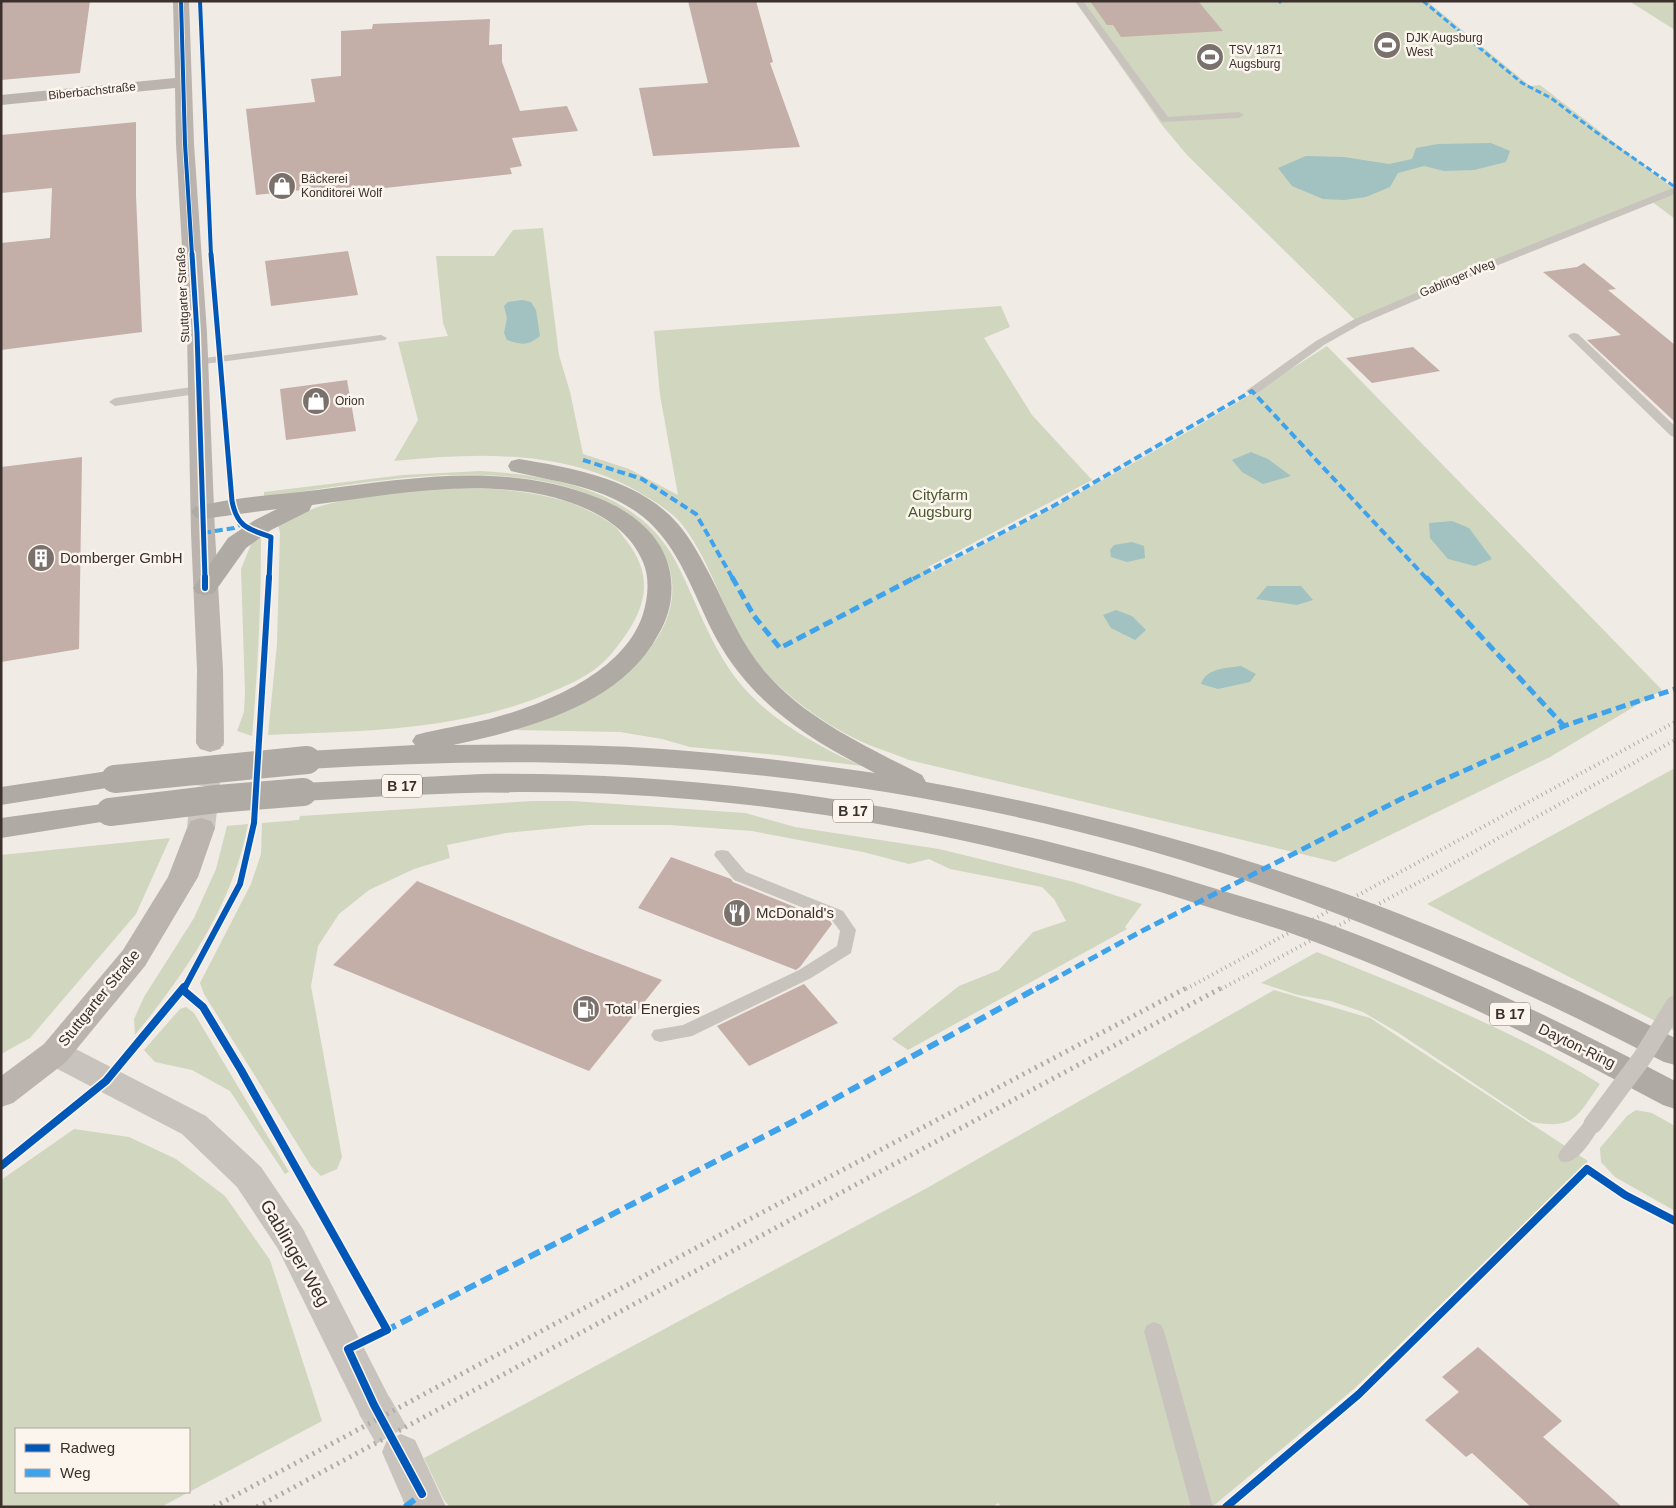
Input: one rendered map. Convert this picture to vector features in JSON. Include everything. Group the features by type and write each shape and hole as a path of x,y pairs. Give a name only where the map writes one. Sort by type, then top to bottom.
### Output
{"highway":[{"path":"202,503 366,473 479,464 520,466 559,472 602,486 640,503 666,524 680,544 699,578 716,616 736,653 770,693 819,730 933,793"},
{"path":"202,503 323,496 445,482 509,483 547,489 598,506 632,526 652,554 661,583 658,612 643,642 613,672 579,694 530,715 461,735 319,759"},
{"path":"205,588 237,543 252,531 323,496"},
{"name":"B 17","path":"1,796 115,779 222,767 319,759 500,753 605,754 697,760 802,772 992,804 1111,832 1242,869 1380,919 1467,954 1598,1013 1675,1053"},
{"name":"Dayton-Ring","path":"1,828 216,799 390,786 501,783 590,784 690,791 797,803 978,833 1090,860 1197,892 1341,940 1446,984 1595,1053 1675,1096"}],"main road":[{"name":"Stuttgarter Straße","path":"181,1 182,82 199,390 205,588 210,670 210,743"},
{"name":"Biberbachstraße","path":"1,100 182,82"},
{"name":"Stuttgarter Straße","path":"1,1094 55,1053 134,958 183,877 201,828"}],"street":[{"name":"Gablinger Weg","path":"55,1053 194,1125 249,1177 291,1239 374,1405"},
{"path":"401,1452 426,1507"}],"lane":[{"path":"1079,1 1165,120 1238,115"},
{"name":"Gablinger Weg","path":"1252,391 1313,348 1357,322 1487,266 1675,190"},
{"path":"1574,336 1675,433"},
{"path":"197,362 381,338"},
{"path":"115,402 199,390"},
{"path":"660,1035 686,1031 804,974 845,949 848,930 837,915 740,876 722,855"},
{"path":"1567,1156 1637,1065 1675,1005"},
{"path":"1154,1331 1202,1507"}],"green space":[{"path":"1075,1 1427,1 1530,86 1540,85 1673,188 1357,322 1187,155 1162,125"},
{"path":"1629,1 1675,1 1675,30"},
{"path":"1671,192 1675,196 1675,219 1651,201"},
{"name":"Cityfarm Augsburg","path":"543,228 559,355 570,392 583,454 629,469 678,495 660,395 654,331 1001,306 1010,327 984,338 1032,415 1092,480 928,567 932,572 1132,464 1279,377 1327,346 1662,690 1550,757 1335,862 909,760 864,743 819,718 804,707 762,668 750,654 741,639 706,564 690,535 670,513 643,494 608,477 579,467 549,461 518,457 456,456 394,461 418,420 398,342 448,336 443,323 436,256 494,256 513,230"},
{"path":"480,471 507,473 563,482 616,502 639,517 659,536 675,560 719,652 738,681 750,695 795,731 862,766 777,755 690,747 662,739 620,732 514,730 553,716 637,661 655,642 669,613 672,583 669,568 654,539 623,514 591,496 564,486 527,479 490,475 452,475 376,481 264,497 264,492 403,475"},
{"path":"459,488 516,491 563,500 593,513 617,529 635,553 641,566 644,578 644,591 637,615 616,648 606,660 589,674 571,683 514,706 480,715 410,727 268,735 277,644 280,533 278,524 315,508 344,500 393,493"},
{"path":"259,536 261,539 260,613 252,736 237,731 244,712 245,692 241,569 252,542"},
{"path":"1675,768 1675,1031 1427,904"},
{"path":"532,801 572,801 745,813 795,827 939,849 1074,882 1142,904 1125,927 1127,929 908,1050 892,1039 959,986 999,970 1033,932 1066,921 1054,899 1042,887 950,869 929,859 909,864 863,852 752,831 670,825 589,825 506,833 447,845 450,858 414,869 369,890 339,914 318,946 311,986 342,1157 337,1169 321,1176 311,1166 204,994 200,983 251,884 261,854 262,823 299,820 300,816"},
{"path":"248,824 241,854 219,910 189,962 135,1035 134,1019 144,997 194,918 216,869 227,826"},
{"path":"170,838 136,914 30,1038 1,1054 1,855"},
{"path":"1317,952 1462,1012 1533,1046 1600,1084 1586,1105 1574,1118 1558,1124 1532,1122 1397,1032 1363,1012 1331,1001 1298,995 1261,983"},
{"path":"1274,990 1370,1018 1588,1161 1355,1388 1212,1507 1001,1507 998,1503 993,1507 450,1507 444,1500 424,1458 927,1188"},
{"path":"186,1007 194,1013 289,1172 285,1174 230,1091 192,1070 155,1062 144,1050 180,1009"},
{"path":"1636,1110 1652,1113 1675,1126 1675,1211 1615,1177 1601,1162 1600,1148 1627,1116"},
{"path":"74,1129 129,1137 176,1159 225,1196 270,1260 322,1421 190,1492 190,1428 15,1428 15,1493 187,1493 161,1507 1,1507 1,1180"}],"water":[{"path":"1491,143 1510,151 1506,162 1474,170 1444,171 1424,166 1398,173 1390,187 1366,197 1344,200 1323,199 1292,186 1278,168 1306,156 1344,157 1389,164 1412,159 1416,148 1438,144"},
{"path":"522,300 531,302 536,310 540,336 532,342 524,344 507,340 504,333 507,318 504,306 508,302"},
{"path":"1251,452 1268,459 1291,476 1263,484 1242,472 1232,460"},
{"path":"1452,521 1469,528 1492,559 1475,566 1448,559 1430,538 1429,523"},
{"path":"1132,542 1144,546 1145,558 1127,562 1111,557 1110,550 1114,545"},
{"path":"1267,586 1301,586 1313,600 1297,605 1256,599"},
{"path":"1116,610 1132,616 1146,630 1135,640 1111,628 1103,615"},
{"path":"1241,666 1256,674 1250,682 1218,689 1201,684 1207,675 1212,672"}],"building":[{"path":"1,1 90,1 80,73 1,80"},
{"path":"688,1 756,1 773,62 770,63 800,147 653,156 639,88 708,83"},
{"path":"1090,1 1198,1 1223,31 1121,37 1113,25 1107,25"},
{"path":"490,19 489,45 502,44 502,62 520,111 567,106 578,131 512,138 522,166 510,168 512,174 303,197 302,190 256,195 246,109 315,102 311,79 341,76 341,31 372,29 373,24"},
{"path":"136,122 136,196 142,332 1,350 1,243 50,238 52,188 1,193 1,135"},
{"path":"348,251 358,295 271,306 265,261"},
{"path":"1584,263 1616,289 1608,290 1675,345 1675,422 1587,340 1621,335 1543,272 1577,267"},
{"path":"1413,347 1440,371 1372,383 1346,358"},
{"name":"Orion","path":"347,380 356,431 286,440 280,389"},
{"name":"Domberger GmbH","path":"82,457 79,649 1,662 1,467"},
{"name":"McDonald's","path":"671,857 731,879 733,882 830,921 832,924 796,970 638,908"},
{"path":"417,881 662,980 589,1071 333,965"},
{"path":"804,984 838,1023 749,1066 717,1026"},
{"path":"1478,1347 1562,1421 1543,1437 1622,1507 1531,1507 1472,1453 1466,1457 1425,1420 1459,1392 1442,1377"}],"tunnel":[{"path":"201,828 210,743"},
{"path":"374,1405 401,1452"}],"railway":[{"path":"1186,989 1675,722"},
{"path":"1221,989 1434,874 1675,740"},
{"path":"214,1507 746,1221 1188,987"},
{"path":"257,1507 1223,987"},
{"path":"1593,1124 1642,1058 1675,1005"}],"marked path":[{"path":"1423,1 1522,83 1551,98 1675,187"},
{"path":"583,460 642,479 696,514 754,616 780,648 1055,505 1252,391 1564,726"},
{"path":"203,533 234,528 240,525"},
{"path":"385,1331 796,1120 1140,932 1401,799 1564,726 1675,689"},
{"path":"405,1507 422,1494"}],"cycle path":[{"path":"181,1 185,144 197,333 205,588"},
{"path":"1,1166 106,1081 183,990 240,884 254,823 271,537 251,530 240,522 236,517 230,489 208,219 200,1"},
{"path":"183,990 203,1007 241,1070 387,1330 348,1349 374,1405 422,1494"},
{"path":"1226,1507 1359,1394 1587,1169 1625,1195 1675,1221"}],"place":[{"name":"DJK Augsburg West","path":"1387,45"},
{"name":"TSV 1871 Augsburg","path":"1210,57"},
{"name":"Bäckerei Konditorei Wolf","path":"282,186"},
{"name":"Orion","path":"316,401"},
{"name":"Domberger GmbH","path":"41,558"},
{"name":"McDonald's","path":"737,913"},
{"name":"Total Energies","path":"586,1009"}]}
